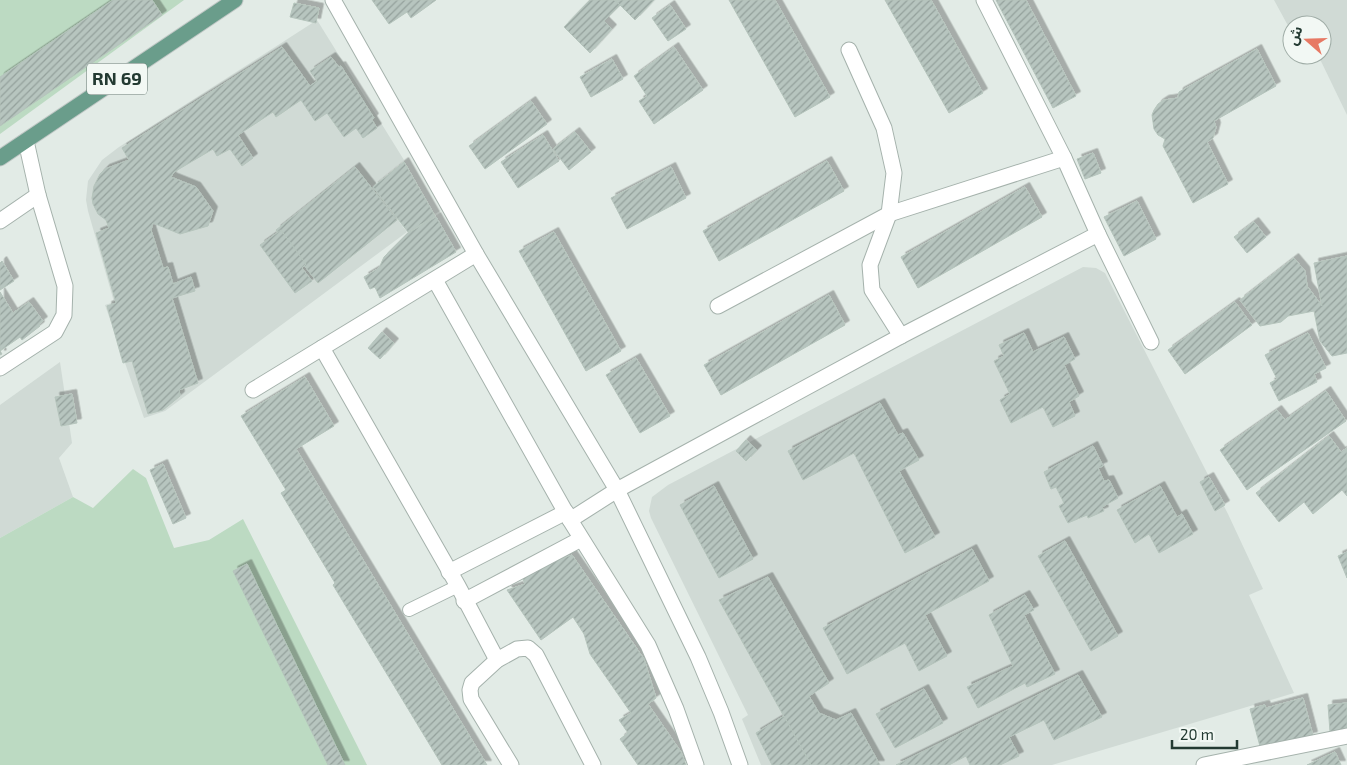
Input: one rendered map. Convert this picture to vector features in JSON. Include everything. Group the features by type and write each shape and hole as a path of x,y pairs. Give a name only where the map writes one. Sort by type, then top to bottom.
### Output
{"main road":[{"name":"RN 69","path":"0,158 235,0"}],"street":[{"path":"333,0 476,254 617,490 698,657 721,712 740,765"},
{"path":"984,0 1064,158 1098,234 1151,342"},
{"path":"849,50 884,128 894,173 890,214 870,265 872,290 901,336"},
{"path":"0,368 55,332 64,315 65,286 38,195 26,141"},
{"path":"718,306 890,214 1064,158"},
{"path":"0,222 38,195"},
{"path":"449,572 568,516 901,336 1098,234"},
{"path":"253,390 476,254"},
{"path":"435,280 581,539 648,645 676,709 696,765"},
{"path":"322,348 458,586 464,601 497,660"},
{"path":"464,601 581,539"},
{"path":"511,765 471,699 470,690 472,683 497,660 517,649 528,648 536,655 593,765"},
{"path":"1207,765 1347,736"}],"lane":[{"path":"409,610 458,586"}],"shaded area":[{"path":"1274,0 1347,0 1347,115 1323,65 1332,65 1332,15 1282,15"},
{"path":"317,20 404,160 372,186 407,232 165,411 144,418 105,305 114,302 88,211 86,200 88,181 102,160 119,147"},
{"path":"1083,267 1096,268 1105,273 1228,514 1263,589 1249,595 1294,693 1052,765 761,765 742,719 748,715 651,518 649,511 652,497 668,485"},
{"path":"60,362 72,443 59,458 73,497 0,538 0,405"}],"green space":[{"path":"0,0 184,0 0,134"},
{"path":"133,469 146,478 174,548 209,540 243,519 367,765 0,765 0,538 73,497 93,508"}],"building":[{"path":"113,0 152,0 162,15 0,126 0,77"},
{"path":"372,0 436,0 411,18 407,12 389,24"},
{"path":"590,0 614,0 620,5 604,21 612,29 590,53 564,27"},
{"path":"615,0 654,0 635,20"},
{"path":"729,0 775,0 830,97 795,117"},
{"path":"885,0 931,0 983,93 949,113"},
{"path":"996,0 1026,0 1076,96 1053,108"},
{"path":"294,3 319,8 316,23 290,17"},
{"path":"670,5 686,29 668,41 652,18"},
{"path":"282,47 310,86 317,81 310,71 331,57 339,67 341,66 374,118 372,120 377,128 363,138 356,128 344,137 327,113 315,121 301,100 276,117 273,112 238,135 253,158 242,166 230,149 217,156 213,149 174,172 171,177 196,187 213,211 208,226 180,234 153,223 151,230 163,268 168,267 173,284 191,277 195,291 172,298 198,383 179,390 180,396 163,410 148,414 132,361 123,363 107,306 116,303 96,233 109,228 106,220 98,214 93,204 94,186 105,169 129,160 122,148"},
{"path":"674,47 703,90 654,124 639,101 647,96 634,76"},
{"path":"1257,49 1276,86 1214,121 1216,127 1213,138 1207,142 1228,184 1193,203 1163,146 1165,139 1158,135 1154,129 1152,115 1154,110 1164,100 1178,98 1179,92"},
{"path":"612,59 623,79 591,97 580,77"},
{"path":"531,101 547,124 485,169 469,146"},
{"path":"575,132 591,152 569,170 553,149"},
{"path":"543,135 559,161 518,188 501,162"},
{"path":"1093,153 1101,173 1085,179 1077,159"},
{"path":"827,161 844,191 719,261 703,231"},
{"path":"404,162 435,216 408,232 373,187"},
{"path":"355,167 397,220 318,283 276,230"},
{"path":"671,167 686,198 627,229 611,198"},
{"path":"1025,187 1042,217 918,288 901,257"},
{"path":"1137,201 1156,239 1124,256 1104,217"},
{"path":"436,217 456,252 380,298 375,287 370,289 364,277 379,268 384,257 408,233"},
{"path":"1254,222 1266,237 1247,253 1234,237"},
{"path":"281,230 306,264 302,268 312,281 295,293 260,245"},
{"path":"554,232 621,351 586,371 519,251"},
{"path":"1347,256 1347,353 1332,356 1320,341 1314,311 1288,316 1281,322 1260,326 1240,300 1294,258 1305,271 1307,286 1322,306 1314,263"},
{"path":"2,261 14,281 0,290 0,263"},
{"path":"0,292 13,313 29,302 43,321 39,324 40,326 22,340 20,337 0,351"},
{"path":"829,295 845,325 721,395 704,365"},
{"path":"1235,302 1252,325 1185,374 1168,350"},
{"path":"382,332 394,343 380,359 368,348"},
{"path":"1024,333 1033,352 1064,337 1075,359 1064,365 1079,396 1069,402 1075,416 1053,427 1043,407 1011,423 1000,400 1010,394 994,361 1004,356 999,345"},
{"path":"1308,333 1326,368 1314,374 1317,382 1279,401 1270,383 1277,379 1265,355"},
{"path":"636,358 670,416 640,433 606,375"},
{"path":"305,377 334,426 296,449 487,765 442,765 333,585 335,583 281,493 286,490 241,416"},
{"path":"1326,391 1346,421 1247,490 1220,450 1277,410 1285,420"},
{"path":"72,394 77,423 61,426 55,397"},
{"path":"880,403 898,435 903,433 919,460 899,471 935,537 905,553 854,453 803,480 788,451"},
{"path":"1329,436 1341,452 1347,448 1347,496 1342,490 1313,514 1304,502 1279,522 1256,493"},
{"path":"746,440 757,450 746,461 736,451"},
{"path":"1093,446 1103,466 1098,468 1104,481 1109,480 1118,498 1102,507 1104,511 1088,518 1087,515 1068,523 1059,506 1064,503 1056,487 1051,489 1044,472"},
{"path":"163,464 186,518 173,524 150,470"},
{"path":"1209,477 1225,505 1215,511 1200,482"},
{"path":"714,486 753,559 719,578 680,505"},
{"path":"1160,486 1177,517 1182,514 1193,534 1159,553 1149,534 1135,543 1117,510"},
{"path":"1065,541 1118,636 1091,651 1038,556"},
{"path":"972,549 989,581 925,615 947,656 919,671 905,643 847,674 823,628"},
{"path":"1347,552 1347,578 1338,556"},
{"path":"572,555 644,659 656,698 648,704 681,752 686,765 638,765 620,739 628,733 619,720 631,713 590,654 584,634 573,617 541,640 507,590 525,584 521,574 527,570"},
{"path":"247,564 345,765 328,765 233,571"},
{"path":"768,577 829,683 809,696 819,713 836,720 851,713 880,765 811,765 719,600"},
{"path":"1025,595 1034,610 1024,615 1055,674 1027,687 1025,683 978,708 967,687 1013,666 989,615"},
{"path":"1078,675 1102,717 1054,740 1044,720 1009,737 1019,756 1000,765 970,765 966,756 949,765 896,765"},
{"path":"924,689 943,723 895,748 876,714"},
{"path":"1303,698 1313,736 1261,750 1250,709 1265,705 1266,708"},
{"path":"1347,703 1347,730 1330,732 1328,705"},
{"path":"784,716 811,765 772,765 756,733"},
{"path":"1335,752 1341,765 1307,765"}]}
